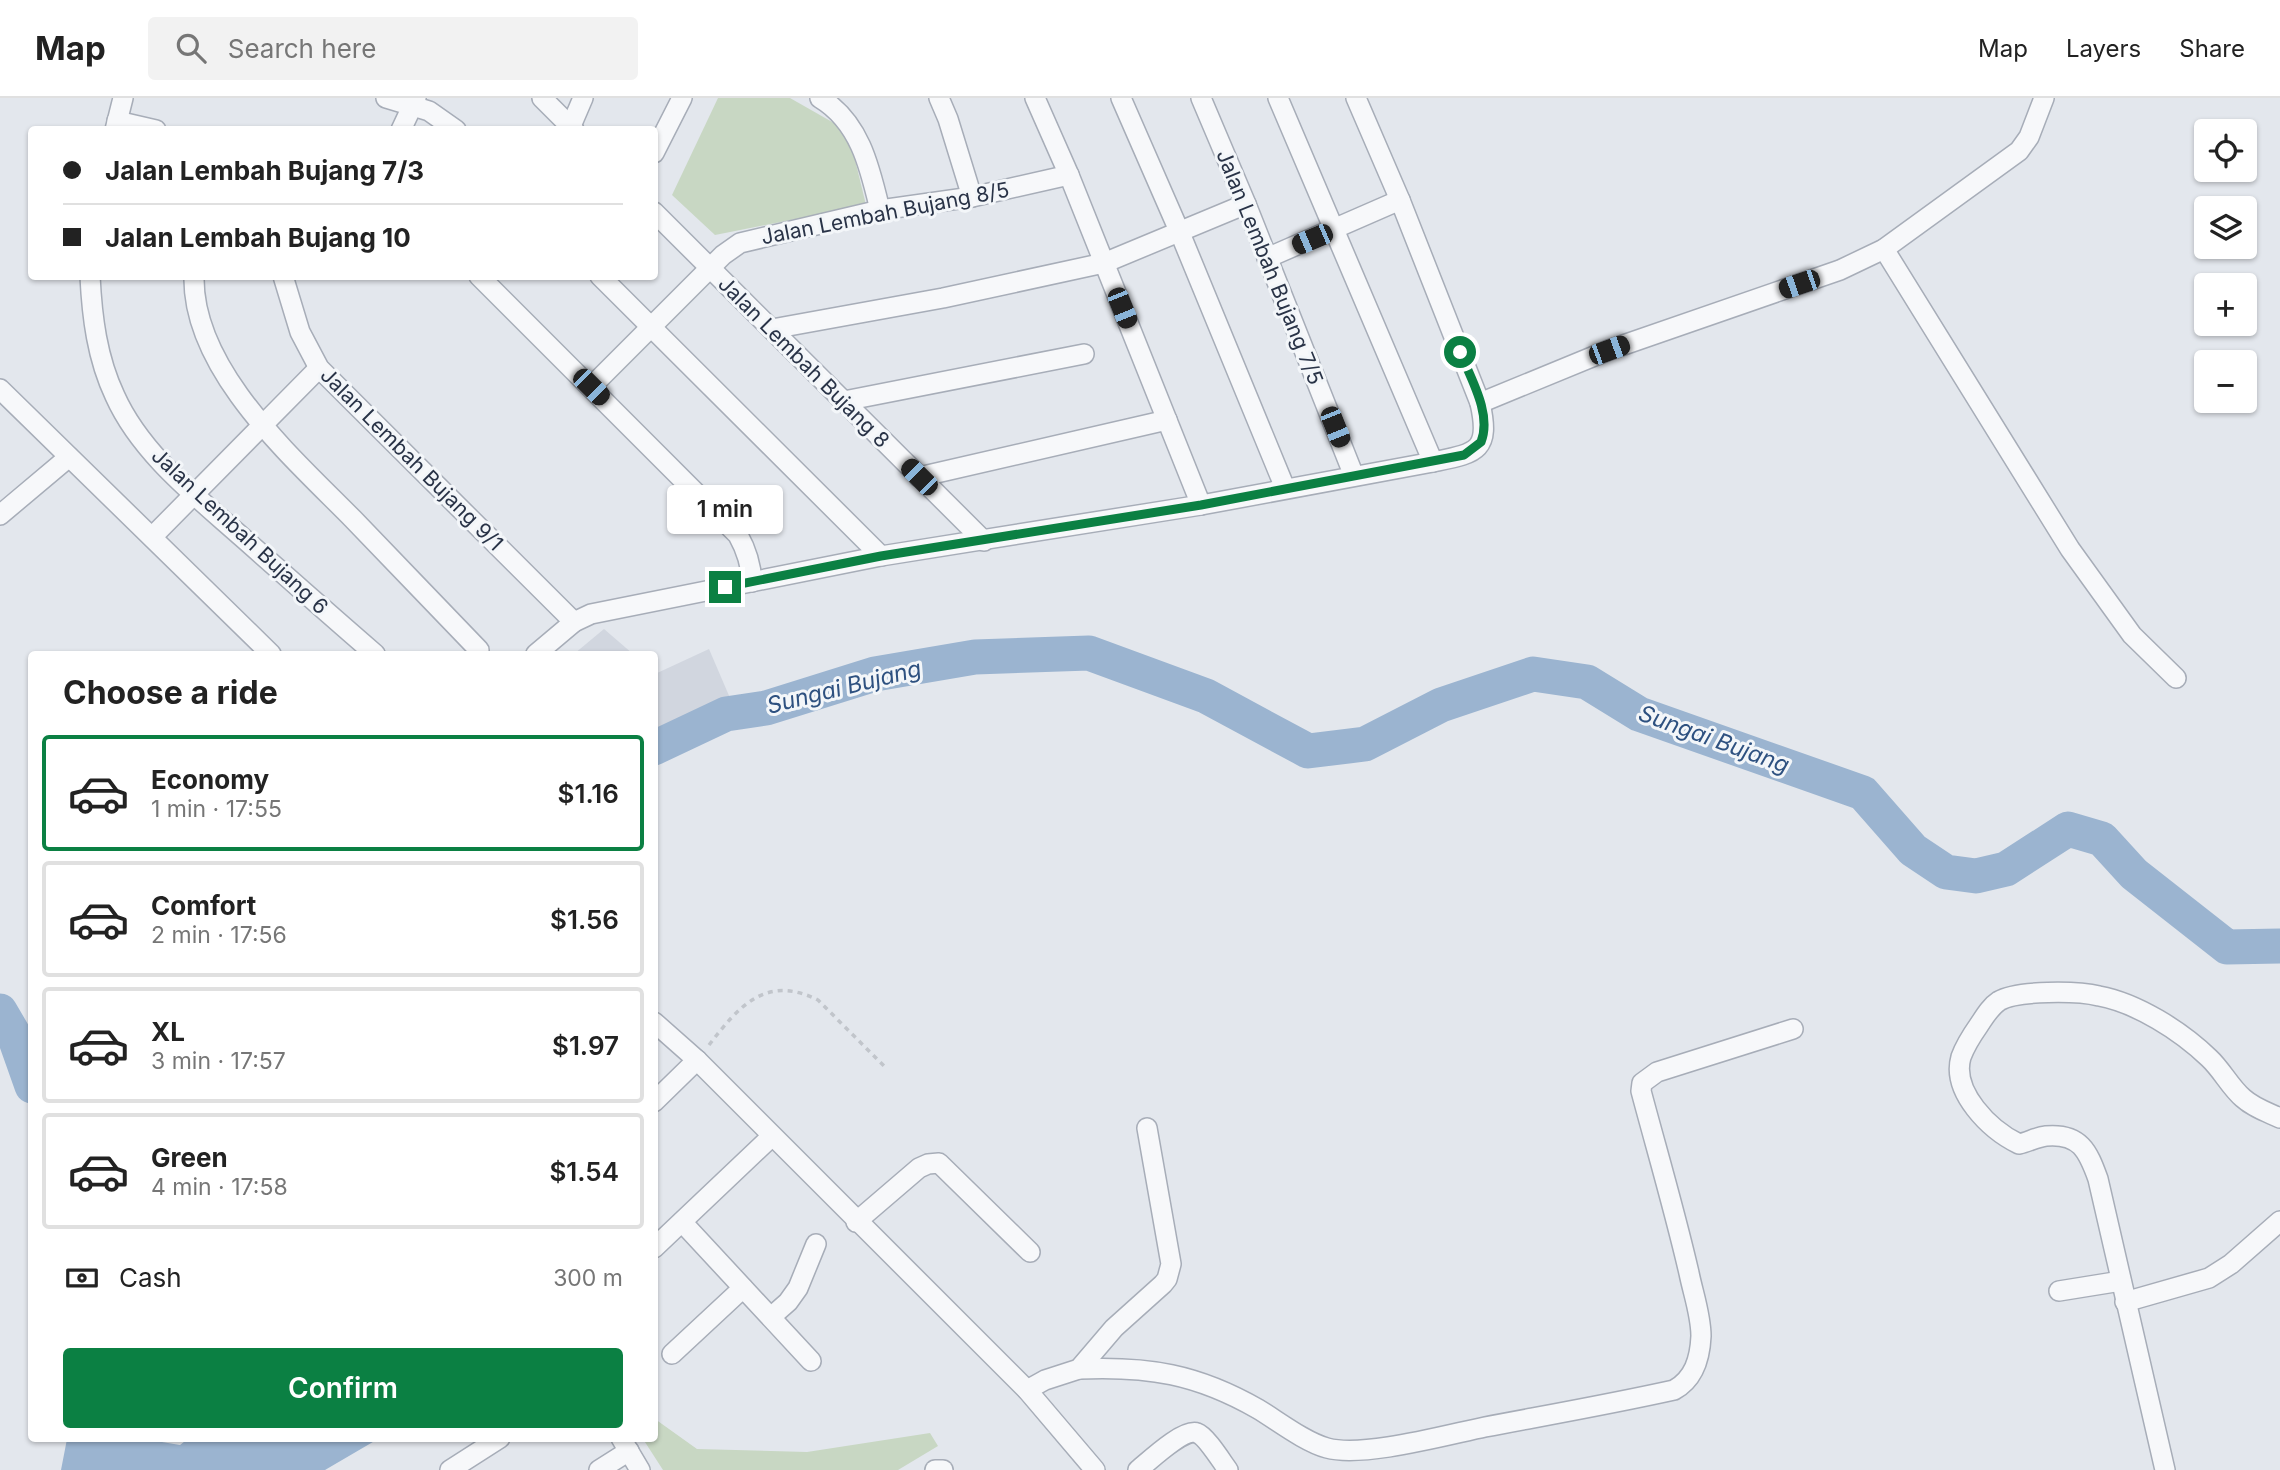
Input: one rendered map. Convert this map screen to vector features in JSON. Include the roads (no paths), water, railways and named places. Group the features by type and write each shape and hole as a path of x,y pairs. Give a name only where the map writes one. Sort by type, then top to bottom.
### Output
{"street":[{"path":"116,125 123,98"},
{"path":"386,98 414,101 452,126"},
{"path":"542,98 570,126"},
{"path":"573,126 583,98"},
{"path":"658,145 682,98"},
{"path":"820,98 830,104 849,124 869,162 880,210"},
{"path":"939,98 972,197"},
{"path":"1035,98 1069,175 1201,505"},
{"path":"1121,98 1285,488"},
{"name":"Jalan Lembah Bujang 7/5","path":"1201,98 1354,476"},
{"path":"1278,98 1433,462"},
{"path":"540,651 574,622 592,614 881,556 1201,505 1464,455 1481,442 1485,425 1480,403 1400,200 1356,98"},
{"path":"1480,403 1609,350 1840,270 1884,249 2019,151 2029,137 2045,98"},
{"path":"403,126 414,101"},
{"name":"Jalan Lembah Bujang 8/5","path":"591,387 723,255 740,243 880,210 972,197 1069,175"},
{"path":"1267,258 1400,200"},
{"path":"772,329 943,298 1104,263 1246,204"},
{"name":"Jalan Lembah Bujang 8","path":"658,216 984,541"},
{"path":"1884,249 2070,549 2132,635 2176,678"},
{"name":"Jalan Lembah Bujang 6","path":"90,280 93,322 103,364 114,396 131,427 194,494 373,651"},
{"path":"194,280 200,326 220,366 263,426 479,650"},
{"name":"Jalan Lembah Bujang 9/1","path":"284,280 300,332 319,368 574,622"},
{"path":"483,280 738,536 746,549 752,582"},
{"path":"604,280 881,556"},
{"path":"844,401 1084,354"},
{"path":"152,537 319,368"},
{"path":"0,389 268,651"},
{"path":"919,477 1167,420"},
{"path":"0,515 69,457"},
{"path":"2165,1470 2098,1179 2089,1153 2079,1143 2064,1136 2044,1136 2019,1144 2007,1139 1973,1106 1961,1081 1961,1059 1971,1036 1988,1011 2001,1000 2020,995 2099,996 2127,1004 2158,1019 2208,1057 2241,1096 2254,1106 2280,1118"},
{"path":"658,1027 696,1060 1027,1390 1095,1470"},
{"path":"1027,1390 1079,1369 1117,1367 1164,1373 1226,1391 1325,1448 1348,1452 1674,1390 1685,1384 1692,1374 1700,1348 1701,1332 1683,1246 1641,1091 1642,1083 1657,1072 1793,1029"},
{"path":"658,1098 696,1060"},
{"path":"1079,1369 1114,1328 1163,1284 1170,1272 1171,1264 1147,1128"},
{"path":"658,1244 771,1137"},
{"path":"856,1222 919,1168 939,1163 1030,1252"},
{"path":"2125,1301 2209,1278 2231,1264 2280,1221"},
{"path":"682,1222 811,1361"},
{"path":"771,1317 788,1302 797,1288 816,1244"},
{"path":"2059,1291 2120,1281"},
{"path":"671,1354 743,1288"},
{"path":"1138,1470 1182,1435 1192,1432 1200,1434 1228,1470"},
{"path":"450,1470 494,1442"},
{"path":"600,1470 625,1445 640,1470"},
{"path":"935,1470 943,1470"}],"water":[{"path":"66,1442 162,1442 180,1445 184,1442 373,1442 325,1470 61,1470"}],"waterway":[{"name":"Sungai Bujang","path":"658,746 726,714 766,708 875,674 975,657 1089,653 1206,696 1308,751 1365,744 1441,705 1533,674 1587,682 1639,714 1863,793 1913,850 1946,872 1976,876 2006,869 2068,829 2102,839 2134,874 2227,947 2280,946"},
{"name":"Sungai Bujang","path":"0,1011 14,1035 28,1075"}]}
